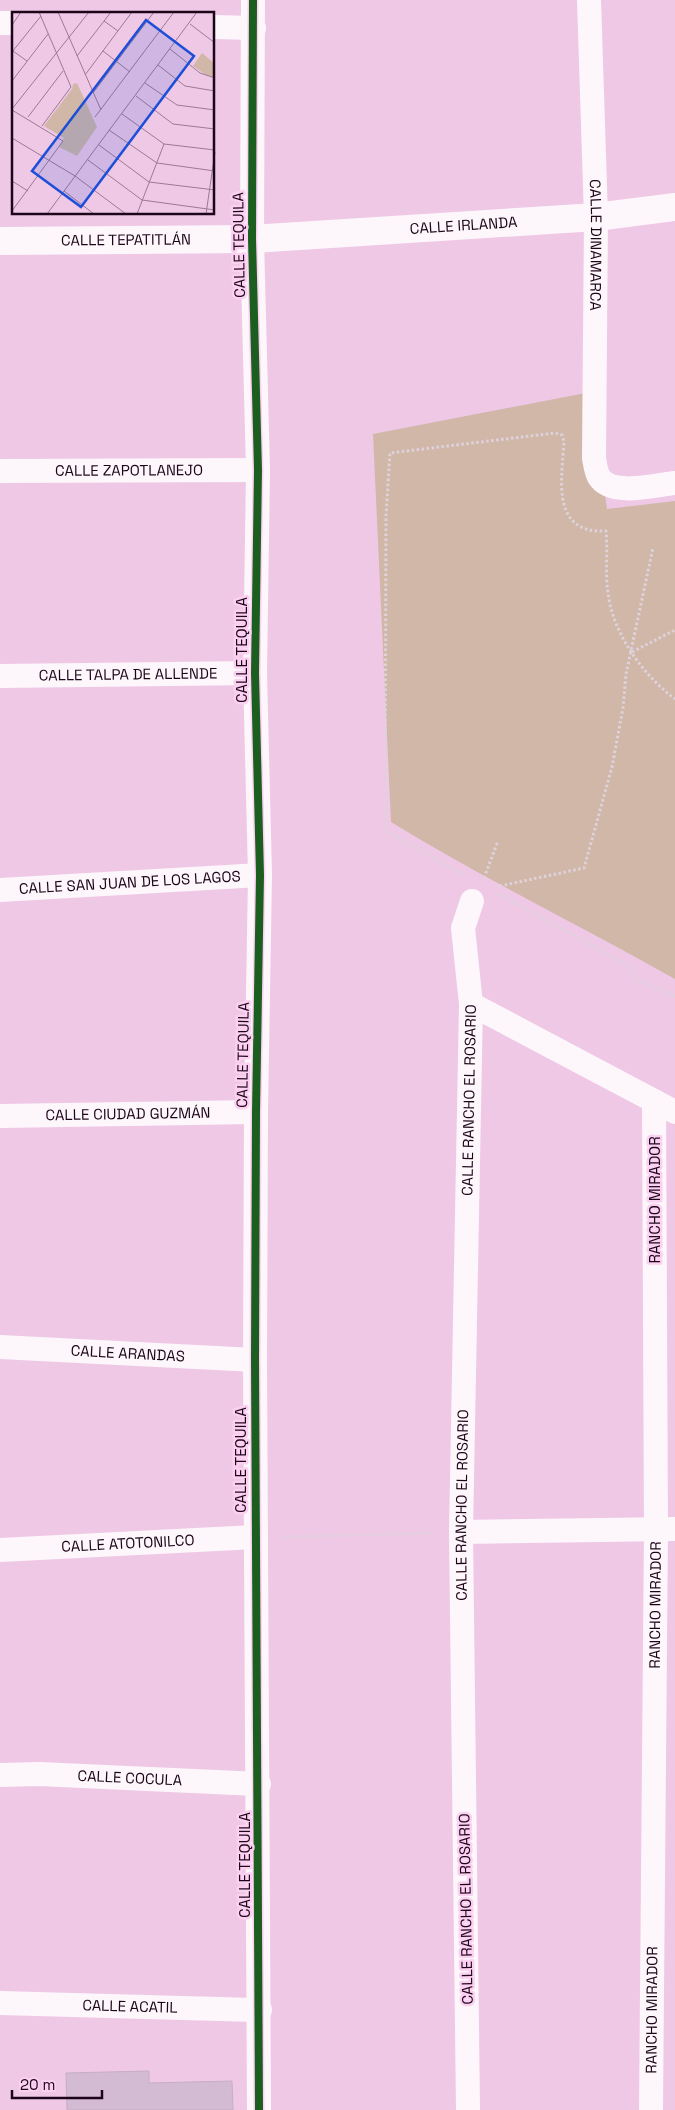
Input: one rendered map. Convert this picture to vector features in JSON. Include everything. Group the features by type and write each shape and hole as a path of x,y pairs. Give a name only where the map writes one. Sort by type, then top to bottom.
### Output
{"street":[{"name":"CALLE TEQUILA","path":"253,0 252,239 258,470 255,672 260,875 256,1112 255,1360 260,2010 259,2110"},
{"name":"CALLE DINAMARCA","path":"589,0 596,217 594,458 598,476 607,486 619,489 675,483"},
{"path":"215,27 254,28"},
{"name":"CALLE IRLANDA","path":"252,239 596,217 675,207"},
{"name":"CALLE TEPATITLÁN","path":"0,241 252,239"},
{"name":"CALLE ZAPOTLANEJO","path":"0,471 258,470"},
{"name":"CALLE TALPA DE ALLENDE","path":"0,676 255,672"},
{"name":"CALLE SAN JUAN DE LOS LAGOS","path":"0,890 260,875"},
{"name":"CALLE RANCHO EL ROSARIO","path":"468,2110 462,1532 471,1004 463,928 476,888"},
{"path":"471,1004 675,1112"},
{"name":"RANCHO MIRADOR","path":"651,2110 666,1529 654,1101"},
{"name":"CALLE CIUDAD GUZMÁN","path":"0,1116 256,1112"},
{"name":"CALLE ARANDAS","path":"0,1347 255,1360"},
{"path":"462,1532 666,1529"},
{"name":"CALLE ATOTONILCO","path":"0,1550 255,1537"},
{"name":"CALLE COCULA","path":"0,1775 39,1774 258,1784"},
{"name":"CALLE ACATIL","path":"0,2003 260,2010"}],"path":[{"path":"498,841 476,888 388,832 385,827 386,516 390,453 555,433 562,435 564,442 561,492 564,510 579,525 598,531 606,531 608,594 622,635 656,684 675,699"},
{"path":"653,548 626,674 623,708 612,767 584,868 490,888 631,967 637,980 675,996"},
{"path":"632,652 675,630"},
{"path":"255,1537 462,1532"}],"shaded area":[{"path":"591,392 607,509 675,501 675,979 461,863 391,822 373,434"}],"building":[{"path":"149,2071 149,2083 232,2081 233,2110 67,2110 66,2073"}],"cycle path":[{"path":"253,0 252,239 258,470 255,673 260,875 256,1112 255,1360 259,2110"}]}
